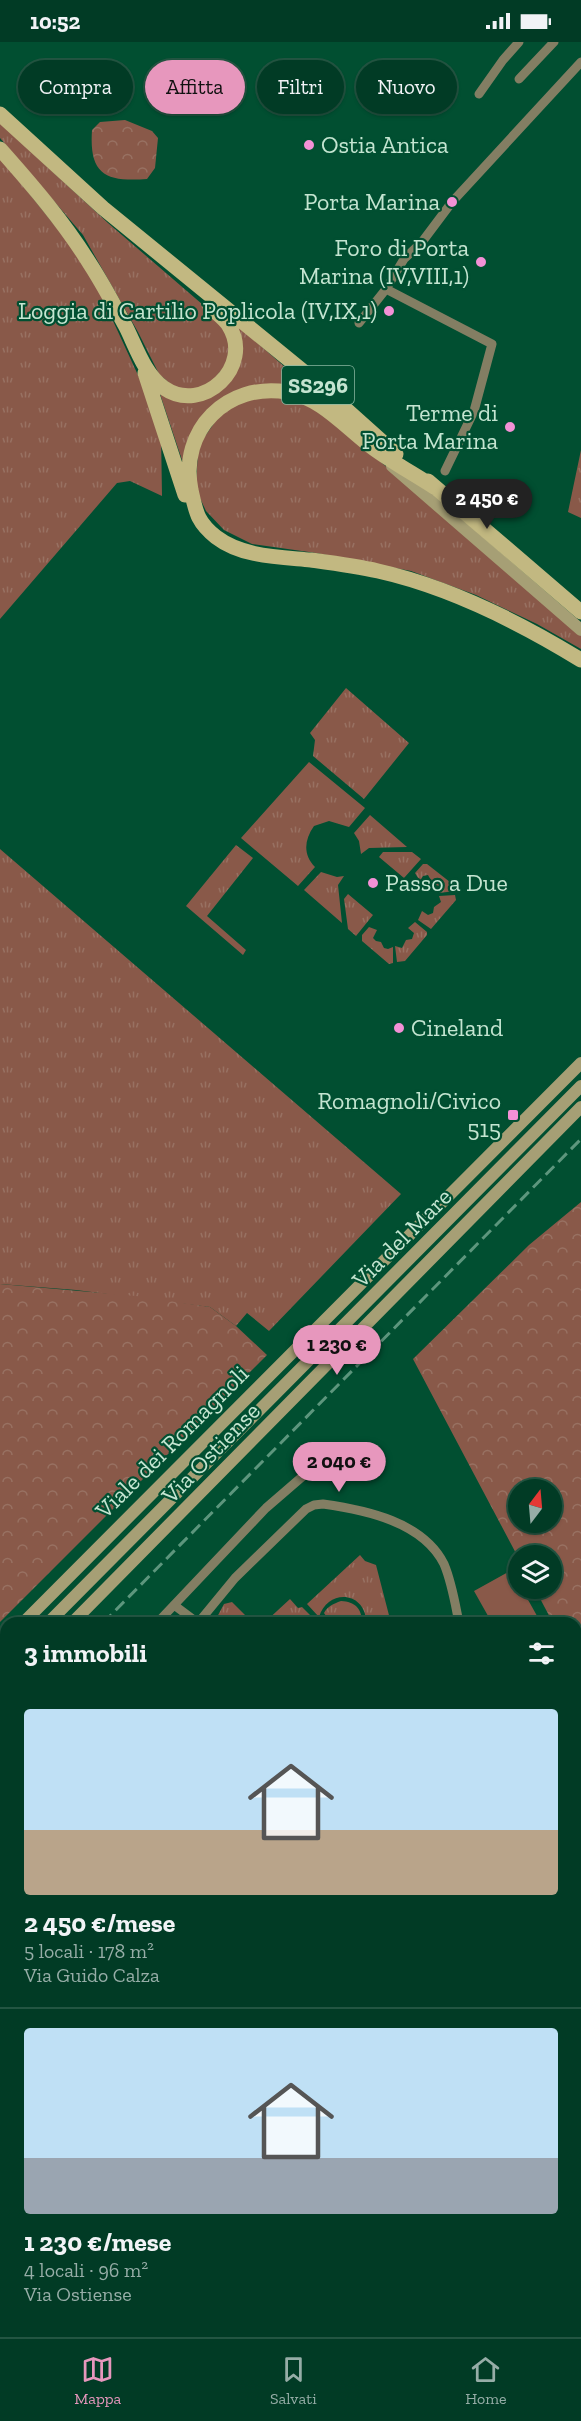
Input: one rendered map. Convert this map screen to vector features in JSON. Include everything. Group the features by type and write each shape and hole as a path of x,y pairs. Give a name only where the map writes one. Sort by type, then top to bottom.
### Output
{"main road":[{"name":"SS296","path":"0,114 87,194 309,376 434,487 581,612"},
{"name":"SS296","path":"0,149 54,212 83,252 156,380 175,393 200,394 212,390 223,381 234,361 234,341 230,327 207,304 199,286"},
{"name":"SS296","path":"140,355 183,489 193,508"},
{"path":"434,487 375,449 308,398 278,391 241,396 228,401 214,411 202,426 195,442 189,476 193,508 209,531 239,549 267,556 378,571 428,586 503,617 581,660"}],"street":[{"path":"479,94 519,42"},
{"path":"519,79 554,42"},
{"path":"359,323 386,290 404,259 422,242 452,202 581,62"},
{"path":"386,290 492,344 474,411 445,471"},
{"path":"375,449 423,495 581,630"},
{"name":"Viale dei Romagnoli","path":"29,1617 581,1063"},
{"name":"Via del Mare","path":"54,1617 581,1086"},
{"name":"Via Ostiense","path":"78,1617 581,1107"},
{"path":"163,1617 272,1502 310,1470"},
{"path":"203,1617 235,1578 306,1509 323,1504 399,1522 423,1539 437,1554 444,1566 457,1617"},
{"path":"174,1605 190,1617"}],"green space":[{"path":"125,120 152,131 158,138 155,168 147,179 132,180 110,176 97,166 93,157 92,130 100,122"},
{"path":"0,123 108,223 224,323 233,356 206,389 175,388 159,374 83,235 0,138"},
{"path":"0,157 68,242 96,284 149,399 161,433 162,496 130,481 117,483 0,619"},
{"path":"237,325 318,396 283,385 212,407 187,475 158,388 223,388"},
{"path":"256,396 298,398 321,410 581,636 581,649 537,624 476,595 411,571 316,553 252,544 224,530 206,511 199,496 196,485 198,450 222,412"},
{"path":"581,450 581,518 568,512"},
{"path":"346,688 409,743 364,799 313,756 315,740 310,733"},
{"path":"309,762 365,808 349,827 329,821 314,826 306,847 308,858 315,867 298,886 241,838"},
{"path":"370,815 407,847 369,848 361,854 359,841 354,833"},
{"path":"236,845 253,858 207,916 246,950 243,955 186,906"},
{"path":"0,849 401,1194 269,1331 247,1313 236,1326 210,1307 76,1290 0,1284"},
{"path":"383,852 412,852 421,859 404,878 379,857"},
{"path":"423,864 427,864 455,886 455,891 439,893 439,886 433,884 428,875 423,876 420,881 415,873"},
{"path":"321,872 337,877 344,876 338,885 342,923 304,890"},
{"path":"348,894 373,915 356,936 348,929 344,899"},
{"path":"455,895 456,900 431,929 418,920 422,911 428,915 433,913 434,907 441,902 439,896"},
{"path":"415,922 427,932 427,935 405,961 397,962 395,946 402,948 406,940 412,939 414,933 408,928"},
{"path":"369,927 377,930 373,938 381,942 384,948 393,947 393,963 389,964 362,941 362,935"},
{"path":"581,1202 581,1617 550,1617 540,1599 562,1599 562,1545 512,1545 413,1359 529,1245"},
{"path":"0,1284 136,1296 210,1307 236,1326 267,1355 5,1617 0,1617"},
{"path":"360,1555 365,1561 376,1565 389,1617 365,1617 360,1605 346,1597 330,1601 319,1617 307,1604"},
{"path":"508,1572 508,1599 528,1599 538,1617 489,1617 474,1591"},
{"path":"290,1599 298,1608 302,1607 312,1617 270,1617"},
{"path":"341,1601 350,1603 357,1607 361,1617 327,1617 324,1613"},
{"path":"232,1602 247,1617 217,1617 224,1604"}],"railway":[{"path":"109,1617 581,1139"}],"place":[{"name":"Ostia Antica","path":"309,145"},
{"name":"Porta Marina","path":"452,202"},
{"name":"Foro di Porta Marina (IV,VIII,1)","path":"481,262"},
{"name":"Loggia di Cartilio Poplicola (IV,IX,1)","path":"389,311"},
{"name":"Terme di Porta Marina","path":"510,427"},
{"name":"Passo a Due","path":"373,883"},
{"name":"Cineland","path":"399,1028"},
{"name":"Romagnoli/Civico 515","path":"513,1115"}]}
